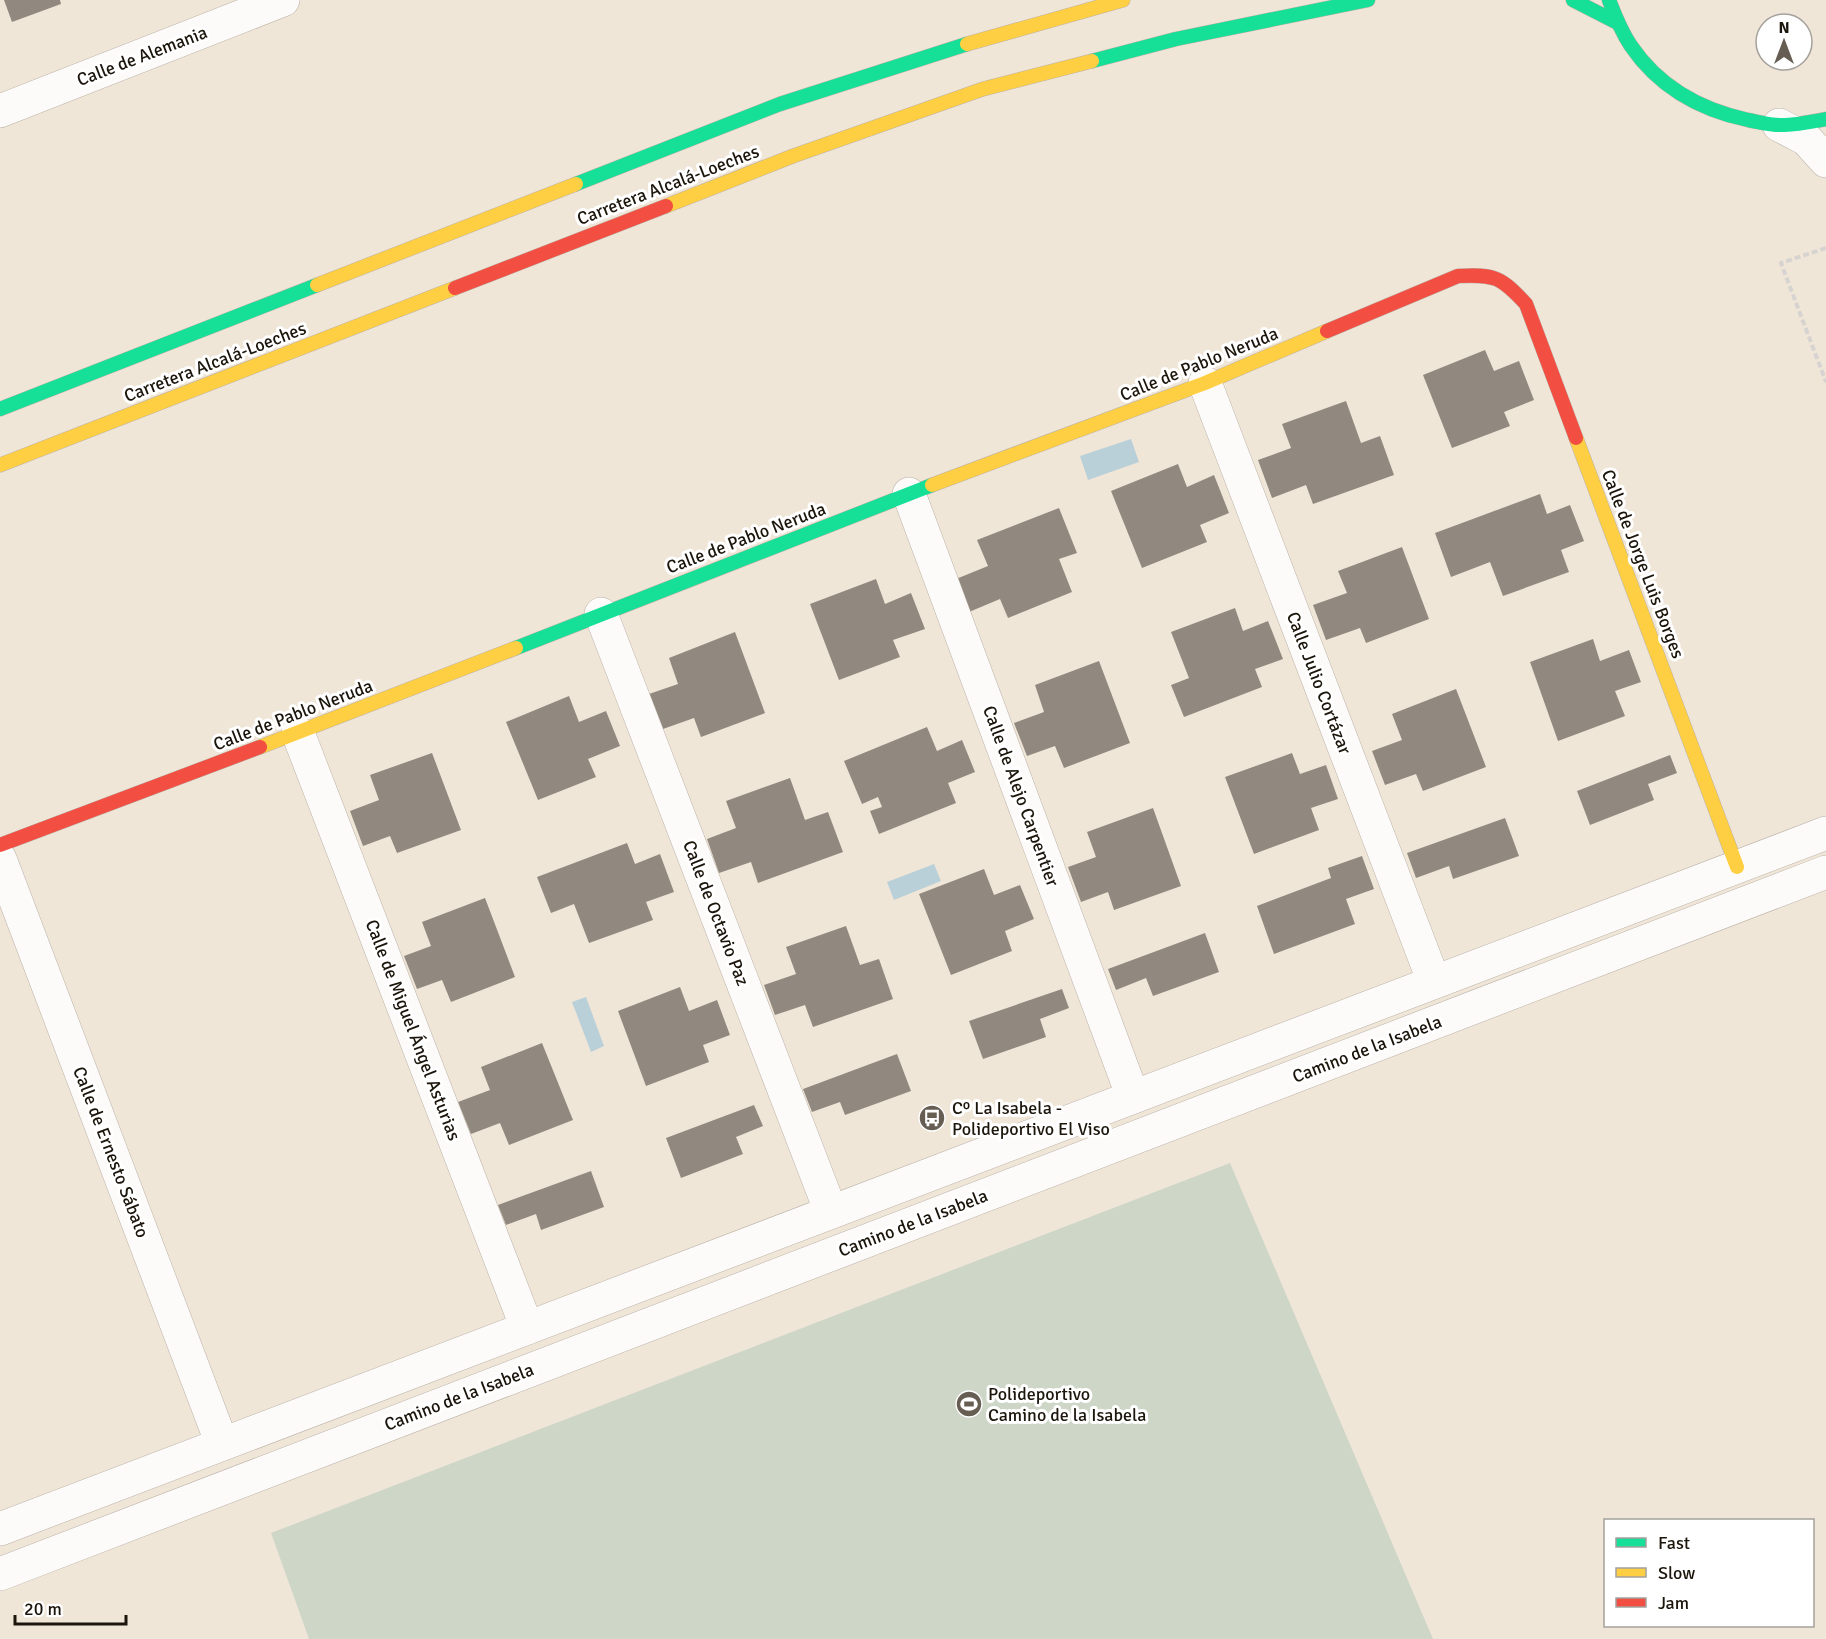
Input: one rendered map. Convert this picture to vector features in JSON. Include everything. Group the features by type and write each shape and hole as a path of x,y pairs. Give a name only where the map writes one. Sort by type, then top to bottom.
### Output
{"main road":[{"name":"Carretera Alcalá-Loeches","path":"0,409 780,104 969,43 1123,0"},
{"name":"Carretera Alcalá-Loeches","path":"0,465 793,156 982,89 1176,39 1368,0"},
{"path":"1573,0 1616,22"},
{"path":"1609,0 1616,22 1644,65 1683,97 1729,118 1779,125 1826,119"},
{"name":"Calle de Pablo Neruda","path":"0,845 298,733 909,495 1205,384 1458,276 1485,274 1504,280"},
{"name":"Calle de Jorge Luis Borges","path":"1504,280 1526,304 1737,867"}],"street":[{"name":"Calle de Alemania","path":"0,111 283,0"},
{"path":"1779,125 1806,139 1826,161"},
{"name":"Calle Julio Cortázar","path":"1205,384 1434,982"},
{"name":"Calle de Alejo Carpentier","path":"909,495 1133,1097"},
{"name":"Calle de Octavio Paz","path":"601,614 831,1212"},
{"name":"Calle de Miguel Ángel Asturias","path":"298,733 527,1328"},
{"path":"0,1529 1826,833"},
{"name":"Calle de Ernesto Sábato","path":"0,859 222,1444"},
{"name":"Camino de la Isabela","path":"0,1574 1826,872"}],"path":[{"path":"1826,248 1781,263 1826,382"}],"shaded area":[{"name":"Polideportivo Camino de la Isabela","path":"1230,1163 1433,1639 309,1639 271,1533"}],"water":[{"path":"1131,439 1139,462 1088,480 1080,456"},
{"path":"934,864 941,881 894,900 887,882"},
{"path":"586,997 604,1046 591,1052 572,1002"}],"building":[{"path":"4,0 60,0 61,4 12,22"},
{"path":"1485,350 1494,371 1519,361 1534,400 1504,412 1510,426 1452,448 1423,375"},
{"path":"1346,401 1361,443 1380,436 1394,475 1313,504 1306,485 1272,498 1258,460 1291,448 1282,424"},
{"path":"1178,464 1187,487 1214,475 1229,513 1200,525 1207,542 1142,568 1111,491"},
{"path":"1540,494 1547,514 1570,505 1584,541 1561,550 1569,572 1503,596 1490,562 1451,577 1435,533"},
{"path":"1059,508 1077,553 1059,559 1072,592 1008,618 1000,599 969,612 956,579 988,566 977,540"},
{"path":"1402,547 1429,619 1366,643 1360,628 1326,640 1313,605 1347,593 1338,571"},
{"path":"876,579 885,604 911,593 925,629 893,640 900,657 839,680 810,604"},
{"path":"1235,608 1243,631 1268,621 1283,659 1255,669 1262,687 1184,717 1171,685 1189,678 1171,632"},
{"path":"735,632 765,713 701,737 694,718 663,729 649,694 678,684 669,658"},
{"path":"1593,639 1600,661 1629,650 1641,682 1615,691 1625,716 1558,741 1530,662"},
{"path":"1099,661 1130,743 1064,768 1055,746 1027,756 1014,723 1044,712 1035,685"},
{"path":"1456,689 1486,767 1423,791 1416,774 1385,785 1372,751 1402,740 1392,714"},
{"path":"569,696 579,722 606,711 620,746 588,759 596,777 538,800 506,722"},
{"path":"927,727 937,751 962,740 975,772 948,783 956,803 879,834 870,811 882,807 878,797 862,804 844,761"},
{"path":"432,753 461,830 397,853 390,836 363,846 350,811 379,800 370,775"},
{"path":"1292,753 1300,774 1326,765 1338,799 1311,808 1319,830 1254,854 1225,777"},
{"path":"1670,755 1677,773 1648,784 1654,800 1590,825 1577,791"},
{"path":"790,778 805,820 828,812 843,852 758,883 751,862 719,873 707,839 736,828 726,801"},
{"path":"1153,808 1181,886 1114,910 1108,892 1081,902 1068,867 1096,857 1087,832"},
{"path":"1505,818 1519,856 1453,879 1449,866 1416,878 1407,853"},
{"path":"627,843 635,864 660,854 674,892 646,902 653,920 589,943 574,904 551,913 537,877"},
{"path":"1362,856 1374,889 1346,899 1355,924 1274,954 1257,906 1331,878 1328,868"},
{"path":"984,869 994,895 1020,885 1034,919 1005,931 1012,951 951,975 919,894"},
{"path":"485,898 515,977 451,1002 442,980 417,989 404,956 431,946 422,922"},
{"path":"846,926 860,965 879,959 893,999 813,1027 805,1005 775,1015 764,985 796,974 786,947"},
{"path":"1205,933 1219,972 1153,996 1146,978 1116,990 1108,969"},
{"path":"680,987 689,1011 717,1000 730,1035 703,1045 709,1062 646,1086 618,1011"},
{"path":"1062,989 1069,1008 1040,1019 1046,1037 983,1059 969,1021"},
{"path":"542,1043 573,1120 509,1145 500,1123 471,1134 458,1102 490,1090 481,1067"},
{"path":"897,1054 911,1091 845,1115 840,1102 812,1112 803,1089"},
{"path":"754,1105 763,1126 736,1137 743,1154 681,1178 666,1138"},
{"path":"591,1171 604,1207 541,1230 536,1214 506,1225 498,1205"}],"traffic: fast":[{"path":"1092,61 1176,39 1368,0"},
{"path":"1573,0 1616,22"},
{"path":"1609,0 1624,35 1642,61 1682,95 1731,116 1768,124 1792,124 1826,119"},
{"path":"576,184 780,104 967,44"},
{"path":"0,409 317,285"},
{"path":"516,648 932,485"}],"traffic: slow":[{"path":"967,44 1123,0"},
{"path":"666,206 793,156 983,89 1092,61"},
{"path":"317,285 576,184"},
{"path":"0,465 455,288"},
{"path":"932,485 1205,383 1327,331"},
{"path":"1576,438 1737,867"},
{"path":"260,747 516,648"}],"traffic: jam":[{"path":"455,288 666,206"},
{"path":"1327,331 1458,276 1481,276 1496,279 1510,288 1526,304 1576,438"},
{"path":"0,845 260,747"}],"place":[{"name":"Cº La Isabela - Polideportivo El Viso","path":"932,1118"},
{"name":"Polideportivo Camino de la Isabela","path":"969,1404"}]}
